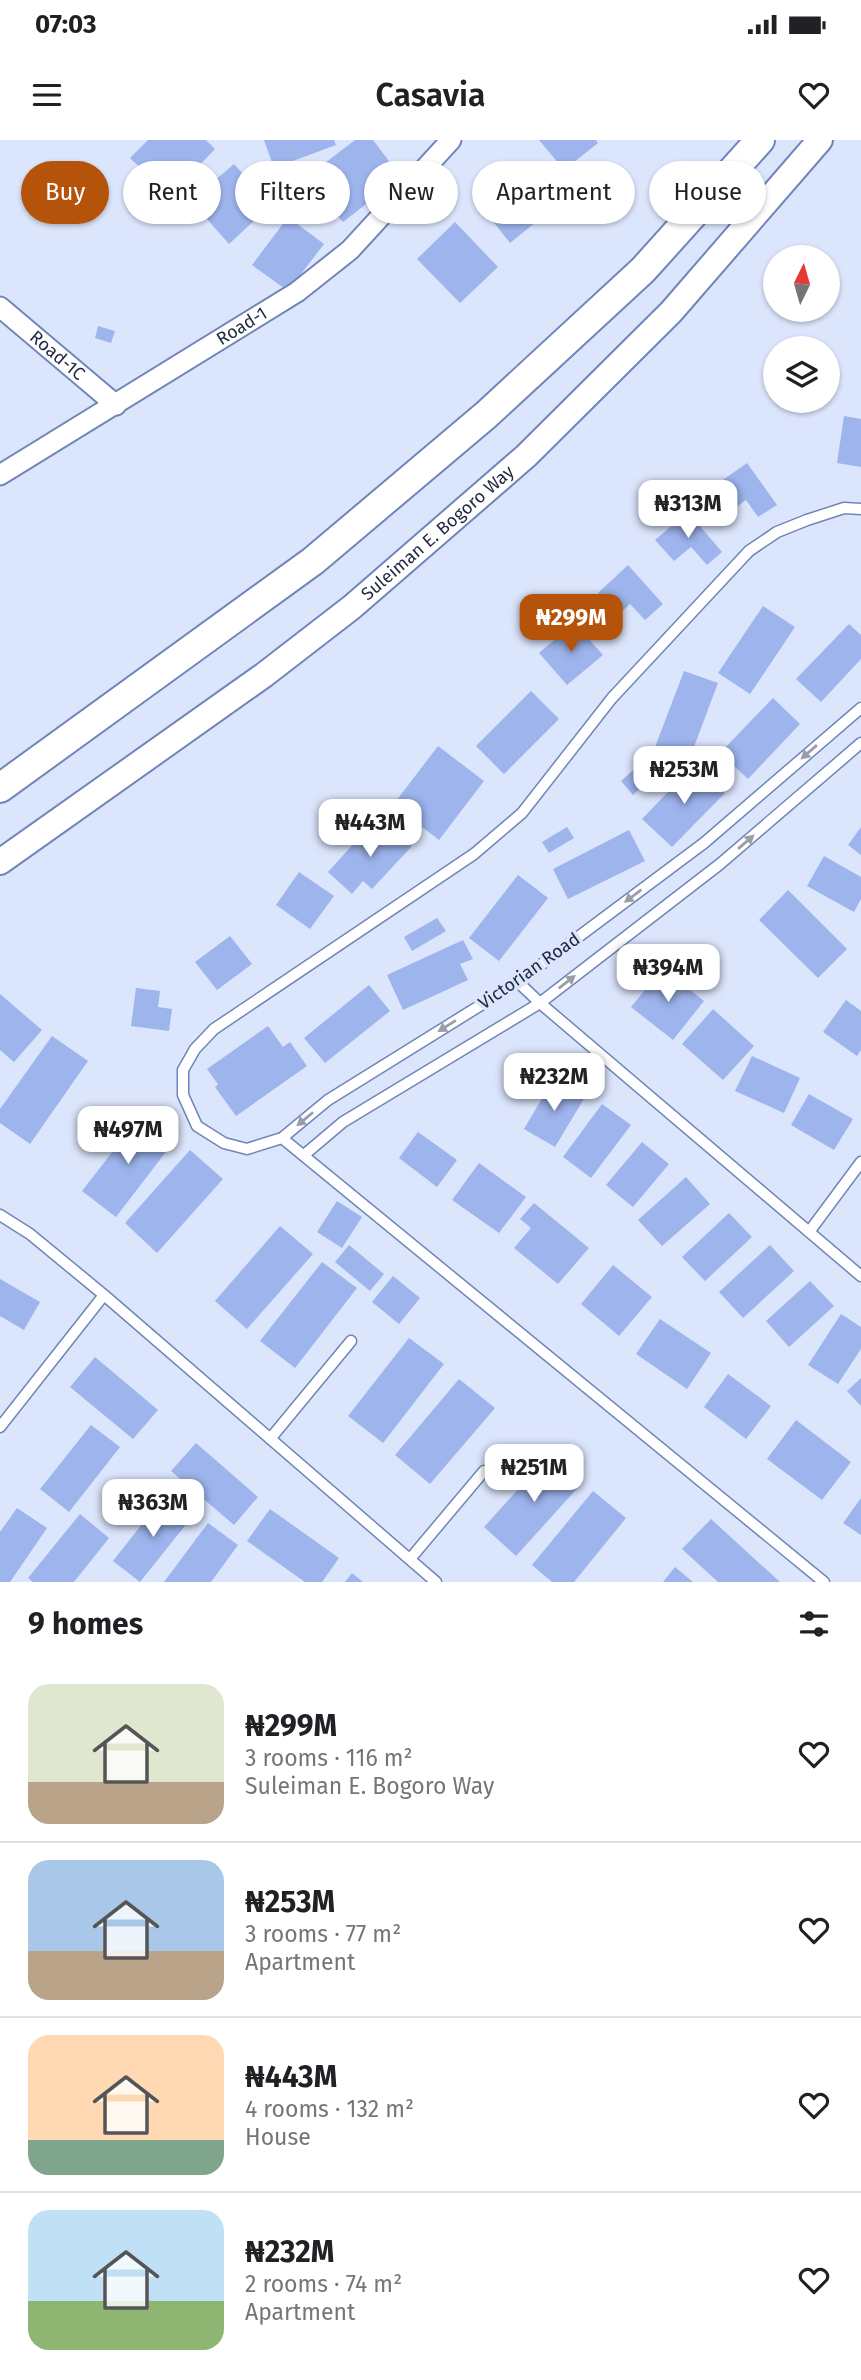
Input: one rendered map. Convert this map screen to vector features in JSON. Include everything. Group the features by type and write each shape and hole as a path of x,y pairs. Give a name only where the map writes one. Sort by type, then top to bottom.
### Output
{"main road":[{"path":"0,788 313,561 486,415 643,270 760,140"}],"street":[{"name":"Road-1","path":"0,475 297,292 350,250 450,140"},
{"name":"Suleiman E. Bogoro Way","path":"0,862 264,675 352,607 526,456 671,312 820,140"},
{"name":"Road-1C","path":"0,307 116,405"}],"lane":[{"path":"824,1582 282,1138 247,1149 224,1143 197,1126 183,1095 183,1070 195,1049 214,1029 474,855 522,813 612,698 749,551 777,532 807,520 844,508 861,509"},
{"name":"Victorian Road","path":"282,1138 328,1100 518,982 704,843 861,708"},
{"name":"Victorian Road","path":"304,1156 343,1122 540,1003 720,864 861,743"},
{"path":"518,982 861,1276"},
{"path":"808,1232 861,1162"},
{"path":"0,1215 30,1234 104,1295 436,1582"},
{"path":"0,1427 104,1295"},
{"path":"270,1439 351,1341"},
{"path":"410,1559 484,1471"}],"building":[{"path":"148,140 206,140 215,149 204,161 133,161 130,158"},
{"path":"264,140 334,140 336,145 293,161 272,161"},
{"path":"355,140 373,140 389,161 364,161 364,206 350,217 350,161 328,161"},
{"path":"539,140 596,140 598,143 575,161 556,161"},
{"path":"235,165 235,224 251,224 229,244 211,224 221,224 221,175"},
{"path":"283,224 297,224 324,244 288,291 252,265"},
{"path":"453,224 457,224 498,267 460,303 417,259"},
{"path":"495,224 534,224 510,243"},
{"path":"98,326 115,331 111,343 95,338"},
{"path":"844,416 861,419 861,467 837,463"},
{"path":"747,463 777,505 758,517 746,500 728,513 710,489"},
{"path":"688,512 722,552 707,565 691,547 674,561 655,540"},
{"path":"628,565 663,604 645,620 630,604 618,615 598,593"},
{"path":"763,606 795,627 750,694 718,673"},
{"path":"574,623 603,655 567,685 539,653"},
{"path":"849,624 861,635 861,659 821,702 796,679"},
{"path":"684,671 718,683 689,760 655,747"},
{"path":"531,691 559,719 504,774 476,746"},
{"path":"773,698 800,724 748,779 720,753"},
{"path":"438,746 484,781 439,840 393,805"},
{"path":"649,756 661,769 633,795 621,781"},
{"path":"695,764 725,793 672,847 642,819"},
{"path":"384,821 412,846 372,889 363,881 352,894 328,872 357,840 362,845"},
{"path":"567,827 574,838 549,853 542,842"},
{"path":"861,827 861,855 848,845"},
{"path":"629,830 645,861 568,899 553,869"},
{"path":"824,856 861,877 861,899 854,912 807,886"},
{"path":"299,872 334,896 310,929 276,905"},
{"path":"518,875 548,898 499,961 469,938"},
{"path":"788,890 847,949 818,978 759,920"},
{"path":"437,918 446,931 412,951 404,937"},
{"path":"230,936 252,964 217,990 195,962"},
{"path":"463,940 473,959 460,964 468,980 403,1010 387,975"},
{"path":"663,968 704,1001 673,1040 631,1007"},
{"path":"369,985 390,1011 325,1063 304,1038"},
{"path":"136,988 160,991 158,1007 172,1009 169,1031 131,1026"},
{"path":"0,994 42,1030 14,1062 0,1050"},
{"path":"846,1000 861,1011 861,1050 857,1056 823,1032"},
{"path":"713,1009 754,1046 723,1080 682,1044"},
{"path":"268,1026 283,1047 290,1042 307,1066 236,1116 215,1087 218,1084 207,1069"},
{"path":"52,1036 88,1061 30,1144 0,1123 0,1109"},
{"path":"752,1056 800,1078 784,1113 735,1091"},
{"path":"554,1078 585,1097 555,1147 524,1129"},
{"path":"809,1094 853,1119 834,1150 791,1125"},
{"path":"602,1104 631,1125 591,1178 563,1157"},
{"path":"141,1115 175,1140 116,1217 82,1191"},
{"path":"418,1132 457,1160 437,1187 399,1158"},
{"path":"642,1142 669,1164 633,1207 606,1185"},
{"path":"190,1150 223,1179 157,1253 125,1223"},
{"path":"479,1163 526,1197 499,1233 452,1200"},
{"path":"686,1177 710,1204 662,1246 638,1220"},
{"path":"337,1201 362,1217 342,1248 317,1232"},
{"path":"534,1203 589,1248 558,1284 514,1248 531,1228 520,1219"},
{"path":"729,1213 752,1237 705,1281 682,1257"},
{"path":"280,1226 313,1254 247,1329 215,1301"},
{"path":"349,1245 384,1274 370,1291 335,1262"},
{"path":"770,1245 794,1271 743,1318 719,1292"},
{"path":"322,1262 357,1288 295,1368 260,1341"},
{"path":"613,1265 652,1297 619,1336 581,1304"},
{"path":"393,1276 420,1298 399,1324 372,1302"},
{"path":"0,1279 40,1302 24,1330 0,1316"},
{"path":"810,1281 834,1306 789,1347 766,1321"},
{"path":"841,1314 861,1327 861,1349 838,1384 808,1365"},
{"path":"660,1319 711,1353 687,1389 636,1354"},
{"path":"409,1338 444,1364 383,1443 348,1416"},
{"path":"95,1357 158,1410 133,1439 70,1387"},
{"path":"728,1374 771,1406 746,1439 704,1407"},
{"path":"861,1378 861,1406 847,1391"},
{"path":"459,1379 495,1408 430,1484 395,1455"},
{"path":"796,1420 851,1462 822,1500 767,1459"},
{"path":"91,1425 120,1447 69,1512 40,1489"},
{"path":"196,1443 258,1497 234,1525 171,1471"},
{"path":"551,1453 583,1482 516,1556 484,1527"},
{"path":"593,1491 626,1518 574,1582 552,1582 532,1565"},
{"path":"165,1495 192,1517 140,1582 113,1561"},
{"path":"861,1498 861,1535 843,1523"},
{"path":"17,1508 47,1528 10,1582 0,1582 0,1532"},
{"path":"270,1509 339,1558 322,1582 305,1582 247,1541"},
{"path":"80,1514 109,1538 74,1582 33,1582 28,1578"},
{"path":"711,1519 780,1582 718,1582 682,1549"},
{"path":"208,1523 238,1545 211,1582 164,1582"},
{"path":"675,1567 693,1582 663,1582"},
{"path":"352,1573 363,1582 345,1582"}]}
